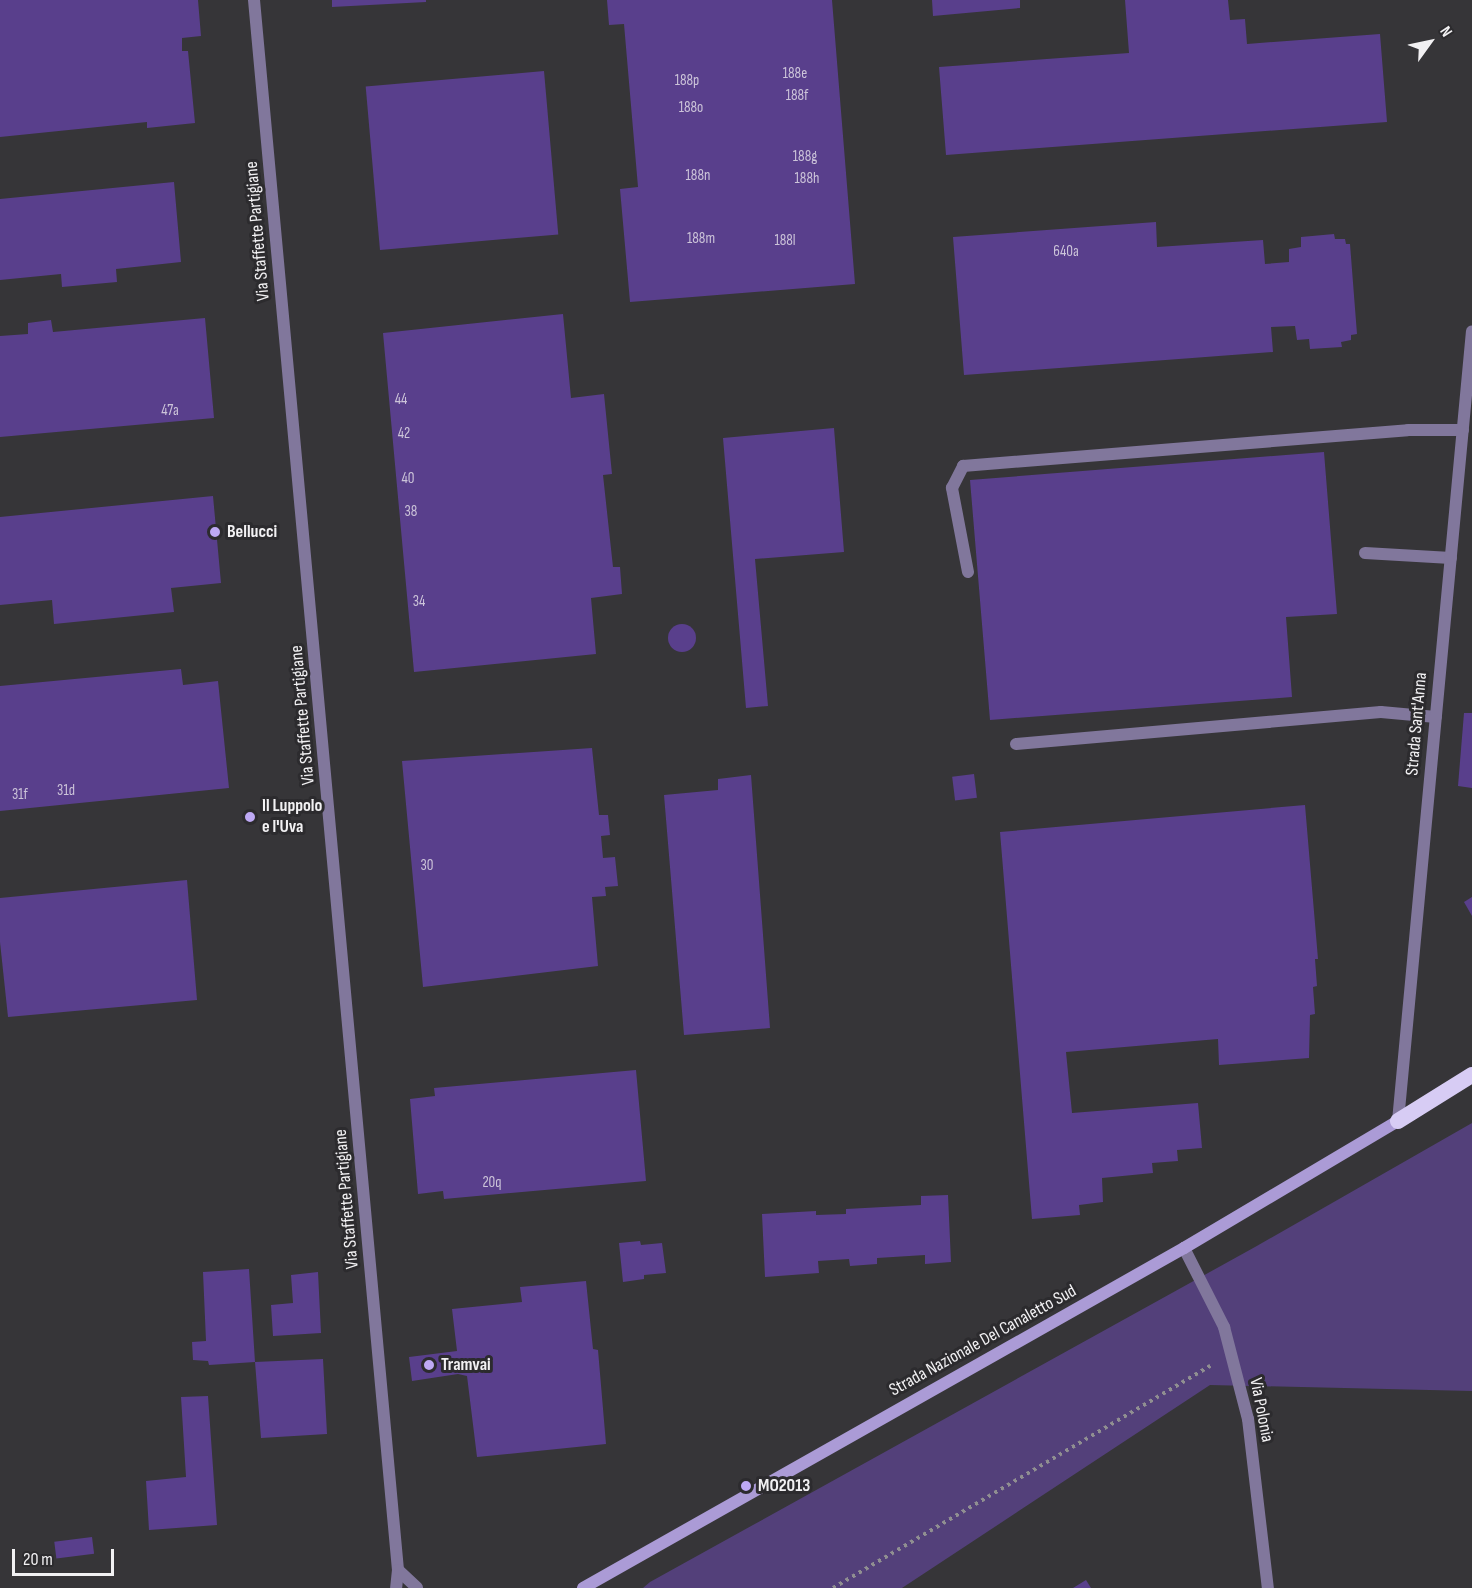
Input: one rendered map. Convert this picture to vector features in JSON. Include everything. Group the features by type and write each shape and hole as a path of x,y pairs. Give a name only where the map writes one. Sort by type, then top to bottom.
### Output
{"highway":[{"path":"1398,1121 1472,1076"},
{"path":"1398,1121 1472,1082"}],"main road":[{"name":"Strada Nazionale Del Canaletto Sud","path":"584,1588 1184,1248 1398,1121"}],"street":[{"name":"Via Staffette Partigiane","path":"254,0 398,1570 396,1588"},
{"name":"Strada Sant'Anna","path":"1398,1121 1472,331"},
{"path":"968,572 952,488 963,466 1408,430 1463,430"},
{"path":"1365,553 1451,558"},
{"path":"1016,744 1381,712 1436,717"},
{"name":"Via Polonia","path":"1184,1248 1224,1327 1248,1419 1268,1588"},
{"path":"398,1570 417,1588"}],"path":[{"path":"833,1588 1231,1354"}],"shaded area":[{"path":"1472,1123 1472,1391 1210,1385 902,1588 643,1588 650,1582 1255,1247"}],"building":[{"path":"0,0 198,0 201,36 182,38 182,51 188,51 195,123 147,128 147,122 0,137"},
{"path":"332,0 426,0 426,2 332,7"},
{"path":"607,0 832,0 855,284 630,302 620,189 638,187 624,24 609,25"},
{"path":"932,0 1020,0 1020,8 933,16"},
{"path":"1125,0 1228,0 1230,20 1245,19 1247,44 1380,34 1387,122 946,155 939,67 1129,53"},
{"path":"544,71 558,234 380,250 366,87"},
{"path":"174,182 181,262 116,269 117,282 62,287 61,274 0,280 0,199"},
{"path":"1156,222 1157,247 1263,240 1265,264 1289,262 1289,249 1301,247 1301,237 1334,234 1335,239 1345,239 1346,244 1350,244 1357,334 1351,335 1351,340 1341,342 1342,347 1310,349 1309,339 1297,340 1295,326 1271,327 1273,352 964,375 953,237"},
{"path":"563,314 571,398 604,394 612,474 603,475 613,567 620,567 622,594 591,598 596,654 414,672 383,333"},
{"path":"205,318 214,418 0,437 0,336 28,334 28,323 51,320 53,332"},
{"path":"834,428 844,552 755,559 768,706 746,708 723,438"},
{"path":"1324,452 1337,614 1286,617 1292,697 990,720 970,480"},
{"path":"213,496 221,583 171,588 174,612 54,624 52,600 0,605 0,517"},
{"path":"682,624 692,628 696,638 692,648 682,652 672,648 668,638 672,628"},
{"path":"181,669 183,685 218,681 229,788 0,811 0,686"},
{"path":"1464,713 1472,713 1472,788 1458,786"},
{"path":"592,748 599,815 608,815 610,835 601,836 603,858 615,857 618,886 605,887 606,896 592,897 598,966 423,987 402,761"},
{"path":"974,774 977,798 955,801 952,777"},
{"path":"751,775 770,1028 684,1035 664,795 718,790 718,779"},
{"path":"1305,805 1318,959 1315,959 1317,986 1313,987 1315,1014 1310,1015 1309,1058 1219,1065 1218,1039 1066,1052 1072,1113 1198,1103 1202,1148 1177,1150 1178,1161 1152,1163 1153,1173 1102,1178 1103,1202 1079,1205 1080,1215 1032,1219 1000,832"},
{"path":"187,880 197,1000 8,1017 0,942 0,898"},
{"path":"1472,897 1472,916 1464,902"},
{"path":"636,1070 646,1181 444,1199 443,1191 418,1194 410,1099 435,1096 434,1088"},
{"path":"948,1195 951,1262 925,1264 925,1255 877,1258 877,1264 850,1266 849,1259 818,1261 819,1273 765,1277 762,1214 816,1211 816,1215 846,1214 846,1209 921,1205 921,1196"},
{"path":"640,1241 641,1245 662,1243 666,1273 644,1275 644,1279 623,1282 619,1243"},
{"path":"249,1269 255,1362 209,1365 208,1361 193,1360 192,1342 206,1341 203,1272"},
{"path":"318,1272 321,1333 273,1336 271,1305 293,1303 291,1275"},
{"path":"586,1281 593,1349 598,1350 606,1444 477,1457 467,1376 458,1374 412,1381 409,1357 457,1351 452,1309 522,1302 520,1287"},
{"path":"323,1359 327,1434 261,1438 255,1362"},
{"path":"208,1396 217,1525 149,1530 146,1481 186,1477 181,1397"},
{"path":"92,1537 94,1554 56,1559 54,1542"},
{"path":"1086,1580 1091,1588 1073,1588"}],"place":[{"name":"Bellucci","path":"215,532"},
{"name":"Il Luppolo e l'Uva","path":"250,817"},
{"name":"Tramvai","path":"429,1365"},
{"name":"MO2013","path":"746,1486"}]}
